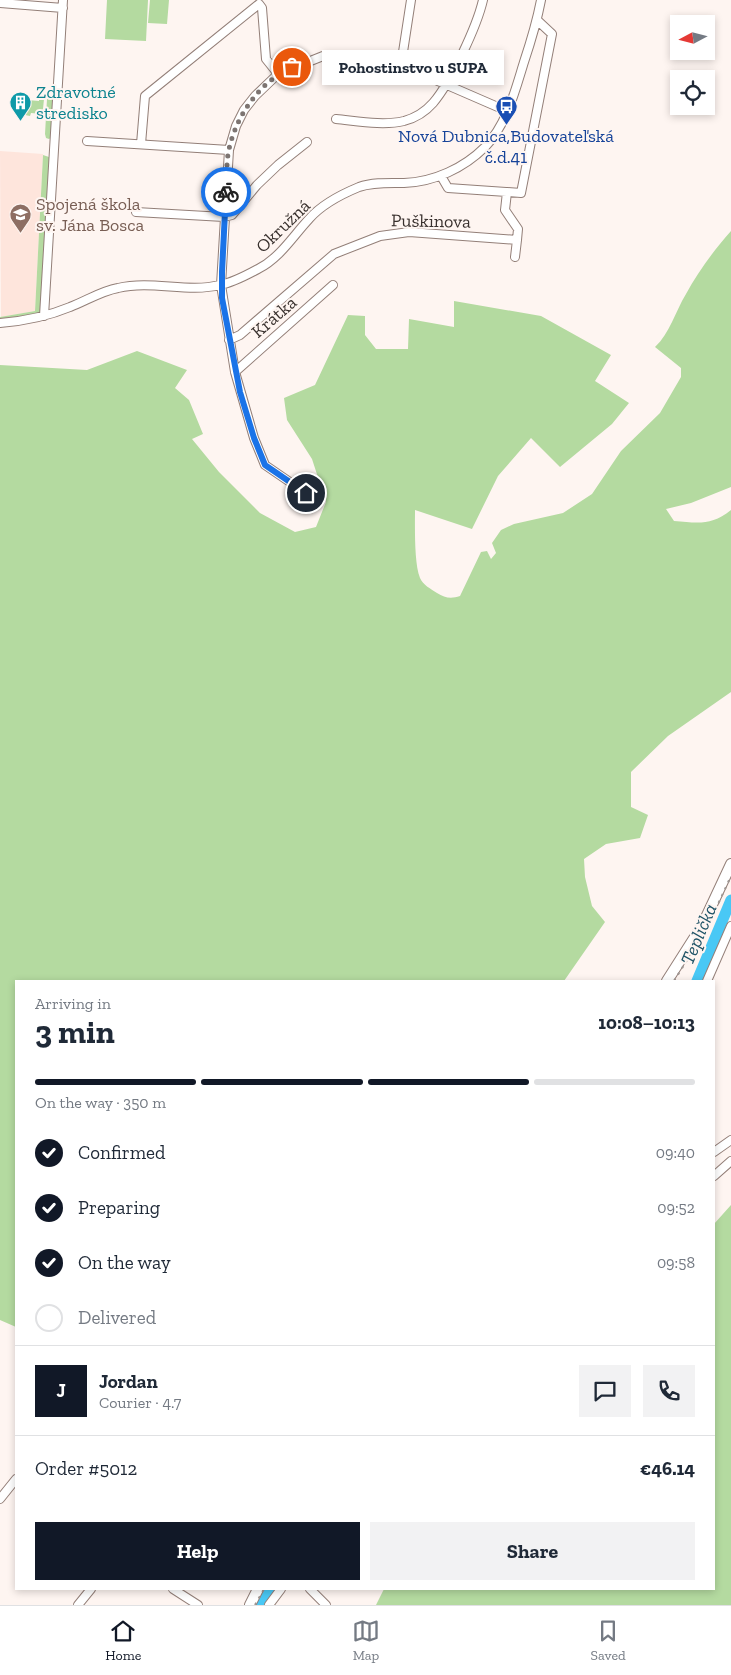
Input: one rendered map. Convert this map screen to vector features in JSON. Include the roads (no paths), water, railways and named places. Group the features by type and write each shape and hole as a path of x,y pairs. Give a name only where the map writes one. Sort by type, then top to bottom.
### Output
{"main road":[{"path":"668,980 702,926 731,864"},
{"path":"250,1605 258,1590"}],"street":[{"path":"401,65 411,0"},
{"path":"336,119 390,123 414,118 426,110 434,102 446,83 466,44 482,0"},
{"name":"Okružná","path":"0,323 29,320 44,316 119,287 197,288 221,285 260,268 285,248 310,217 331,201 361,186 415,182 440,176 458,167 487,145 501,125 537,20 541,0"},
{"path":"0,3 63,4 44,316"},
{"path":"141,144 145,96 259,4 262,8 266,59 278,74"},
{"path":"440,176 448,188 521,193 552,34 537,20"},
{"path":"319,502 265,465 254,438 235,372 221,285 229,150 236,126 244,110 255,96 278,74 323,56 358,55 401,65 507,111"},
{"path":"87,141 229,150"},
{"path":"136,212 232,215 257,185 278,164 307,142"},
{"path":"507,192 505,210 518,229 515,256"},
{"name":"Puškinova","path":"229,340 240,335 334,254 380,236 409,232 517,240"},
{"name":"Krátka","path":"235,372 333,285"},
{"path":"707,980 731,926"},
{"path":"715,1151 731,1140"},
{"path":"715,1175 731,1161"},
{"path":"0,1499 15,1480"},
{"path":"78,1605 90,1590"},
{"path":"175,1590 198,1605"},
{"path":"269,1605 280,1590"},
{"path":"311,1590 326,1605"}],"waterway":[{"name":"Teplička","path":"697,980 731,900"},
{"name":"Teplička","path":"260,1605 270,1590"}],"railway":[{"path":"675,980 707,928 731,876"},
{"path":"255,1605 263,1590"}],"place":[{"name":"Pohostinstvo u SUPA","path":"292,67"},
{"name":"Zdravotné stredisko","path":"20,121"},
{"name":"Nová Dubnica,Budovateľská č.d.41","path":"506,125"},
{"name":"Spojená škola sv. Jána Bosca","path":"20,233"}]}
